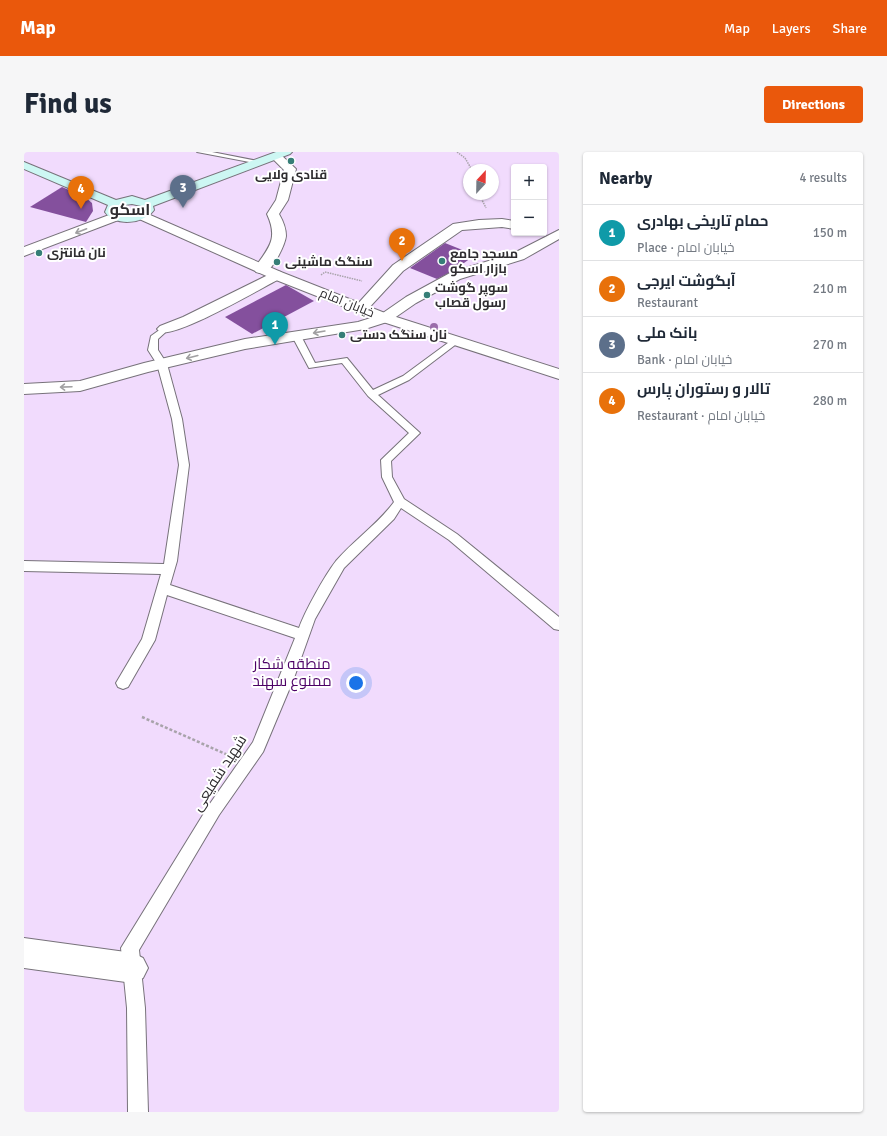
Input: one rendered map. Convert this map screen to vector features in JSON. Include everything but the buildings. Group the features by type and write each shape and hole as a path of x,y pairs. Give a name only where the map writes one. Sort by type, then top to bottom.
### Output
{"main road":[{"path":"24,165 116,210 129,218 144,210 281,154"},
{"path":"116,210 132,200 144,210"}],"street":[{"path":"261,268 269,259 278,242 280,232 279,224 273,214 282,200 290,169 281,154"},
{"path":"24,252 116,210"},
{"name":"خیابان امام","path":"144,210 276,275 385,318 559,374"},
{"path":"361,308 383,286 398,268 458,227 479,224 502,223 511,224"},
{"path":"547,232 559,234"},
{"path":"24,389 80,386 245,344 360,326 385,318 411,300 455,276 519,256 559,234"},
{"path":"165,330 188,320 276,275"},
{"path":"24,953 132,968"}],"lane":[{"path":"200,152 260,162"},
{"path":"123,683 148,640 163,588 168,569 184,465 177,418 162,364 153,350 154,338 165,330"},
{"path":"296,336 312,366 344,360 371,394 415,433 386,460 387,477 400,502 453,537 559,625"},
{"path":"371,394 406,378 456,340"},
{"name":"شهید شفیعی","path":"138,1112 136,1008 130,948 214,810 258,747 287,678 308,618 340,565 390,516 400,502"},
{"path":"24,566 168,569"},
{"path":"163,588 303,635"}],"path":[{"path":"457,152 465,158 468,164"},
{"path":"308,287 325,272 383,286"},
{"path":"142,717 247,763"}],"green space":[{"name":"منطقه شکار ممنوع سهند","path":"24,152 559,152 559,1112 24,1112"}],"place":[{"name":"قنادی ولایی","path":"291,161"},
{"name":"بانک ملی","path":"183,208"},
{"name":"تالار و رستوران پارس","path":"81,209"},
{"name":"نان فانتزی","path":"39,253"},
{"name":"آبگوشت ایرجی","path":"402,261"},
{"name":"مسجد جامع بازار اسکو","path":"442,261"},
{"name":"سنگک ماشینی","path":"277,262"},
{"name":"سوپر گوشت رسول قصاب","path":"427,295"},
{"name":"نان سنگک دستی","path":"342,335"},
{"name":"حمام تاریخی بهادری","path":"275,345"}],"district":[{"name":"اسکو","path":"130,210"}]}
